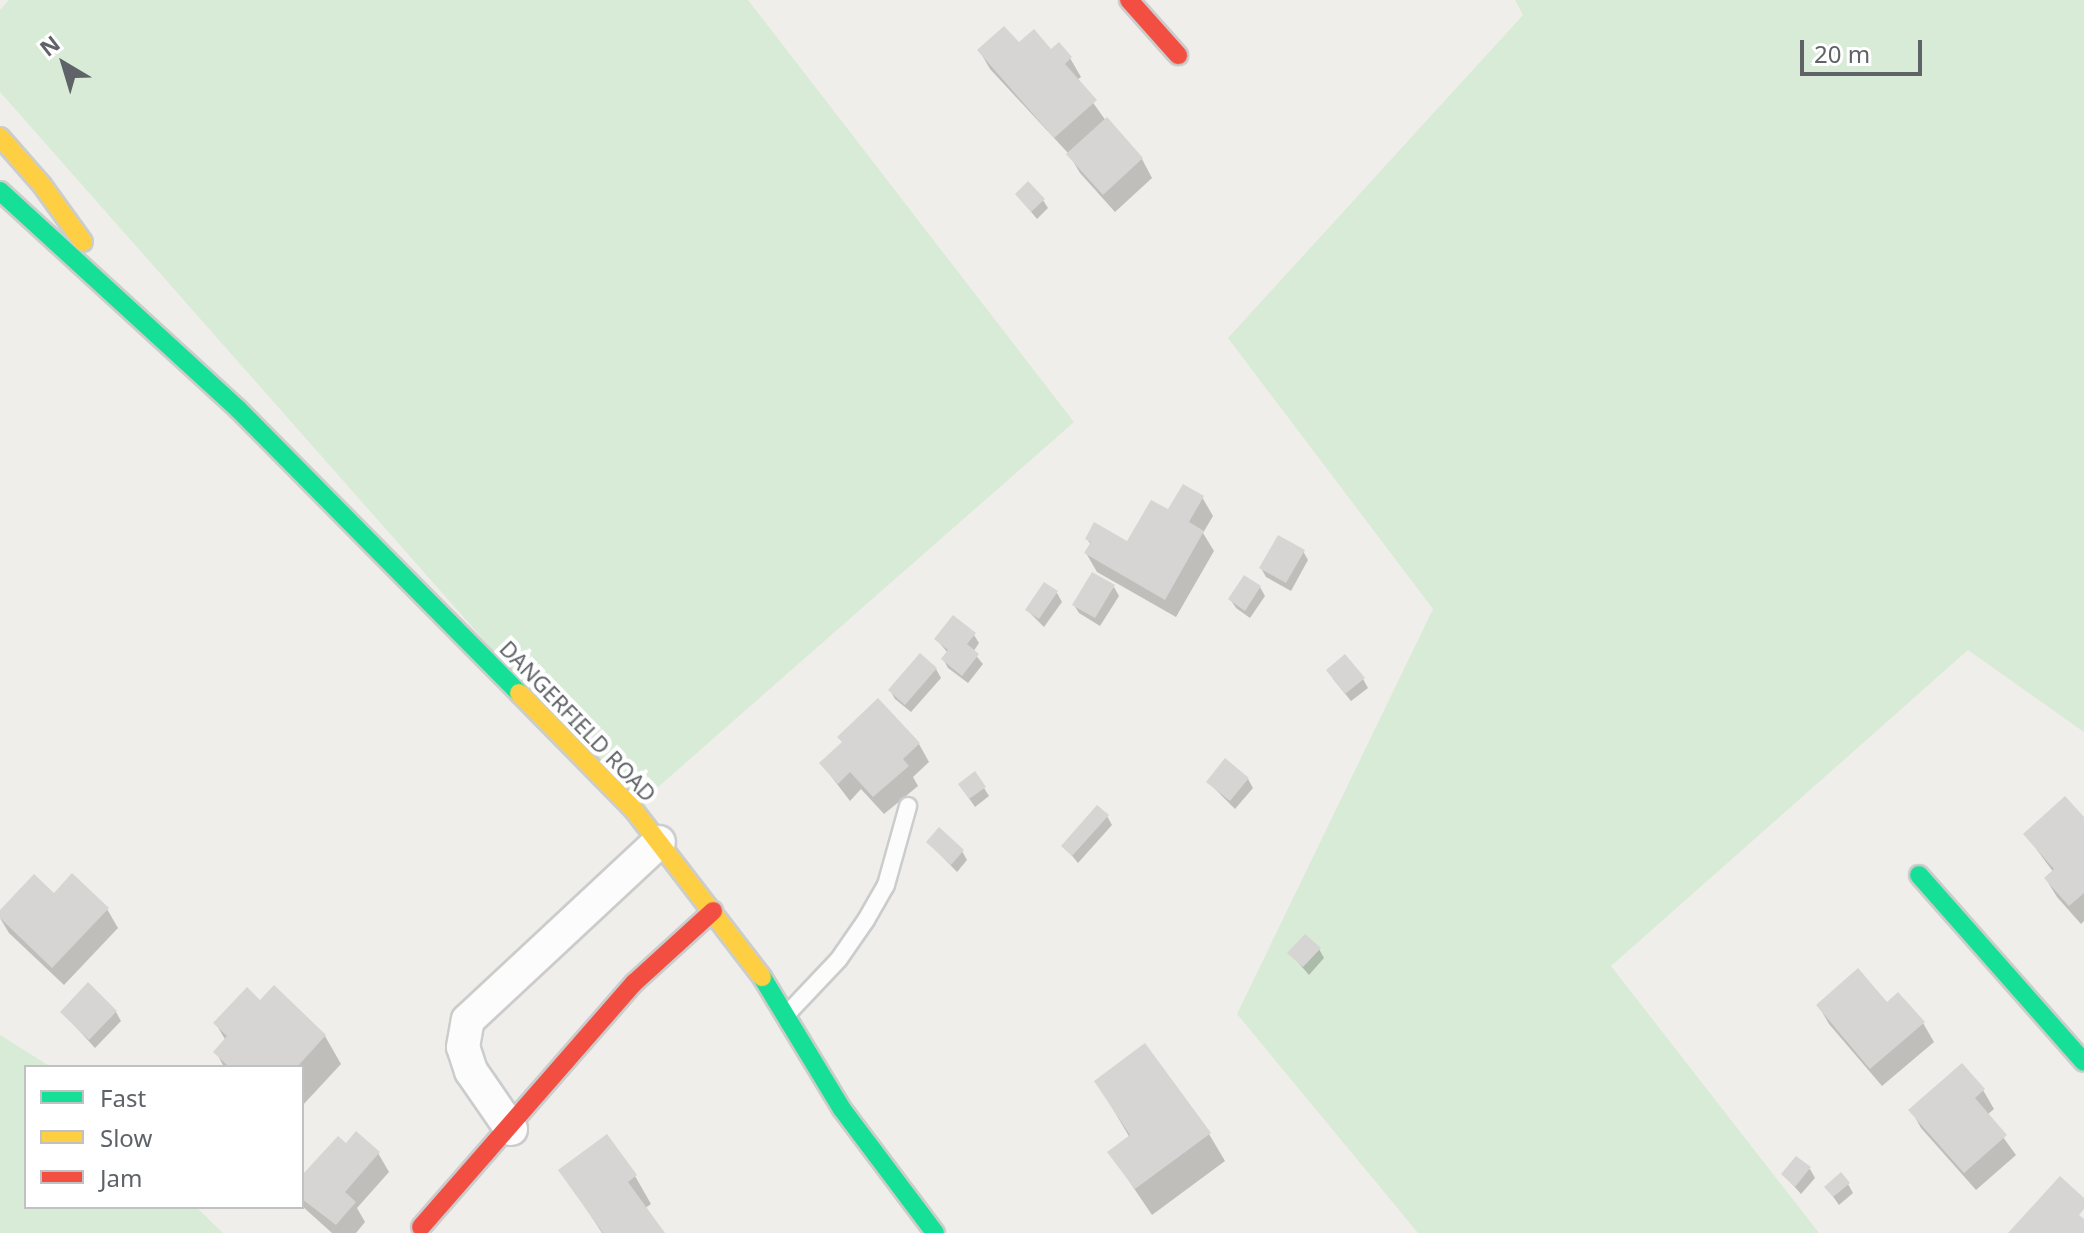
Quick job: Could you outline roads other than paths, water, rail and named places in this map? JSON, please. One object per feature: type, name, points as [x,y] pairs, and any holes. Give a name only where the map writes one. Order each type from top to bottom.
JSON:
[{"type":"street","points":[[1129,0],[1178,55]]},
{"type":"street","name":"DANGERFIELD ROAD","points":[[0,137],[71,222],[119,298]]},
{"type":"street","name":"DANGERFIELD ROAD","points":[[0,191],[238,409],[590,765],[659,842],[713,911],[787,1014],[842,1109],[935,1233]]},
{"type":"street","points":[[511,1129],[471,1071],[463,1047],[468,1020],[659,842]]},
{"type":"street","points":[[1919,875],[2084,1062]]},
{"type":"street","points":[[421,1227],[511,1129],[578,1045],[634,983],[713,911]]},
{"type":"lane","points":[[787,1014],[832,968],[866,920],[886,885],[908,806]]}]
